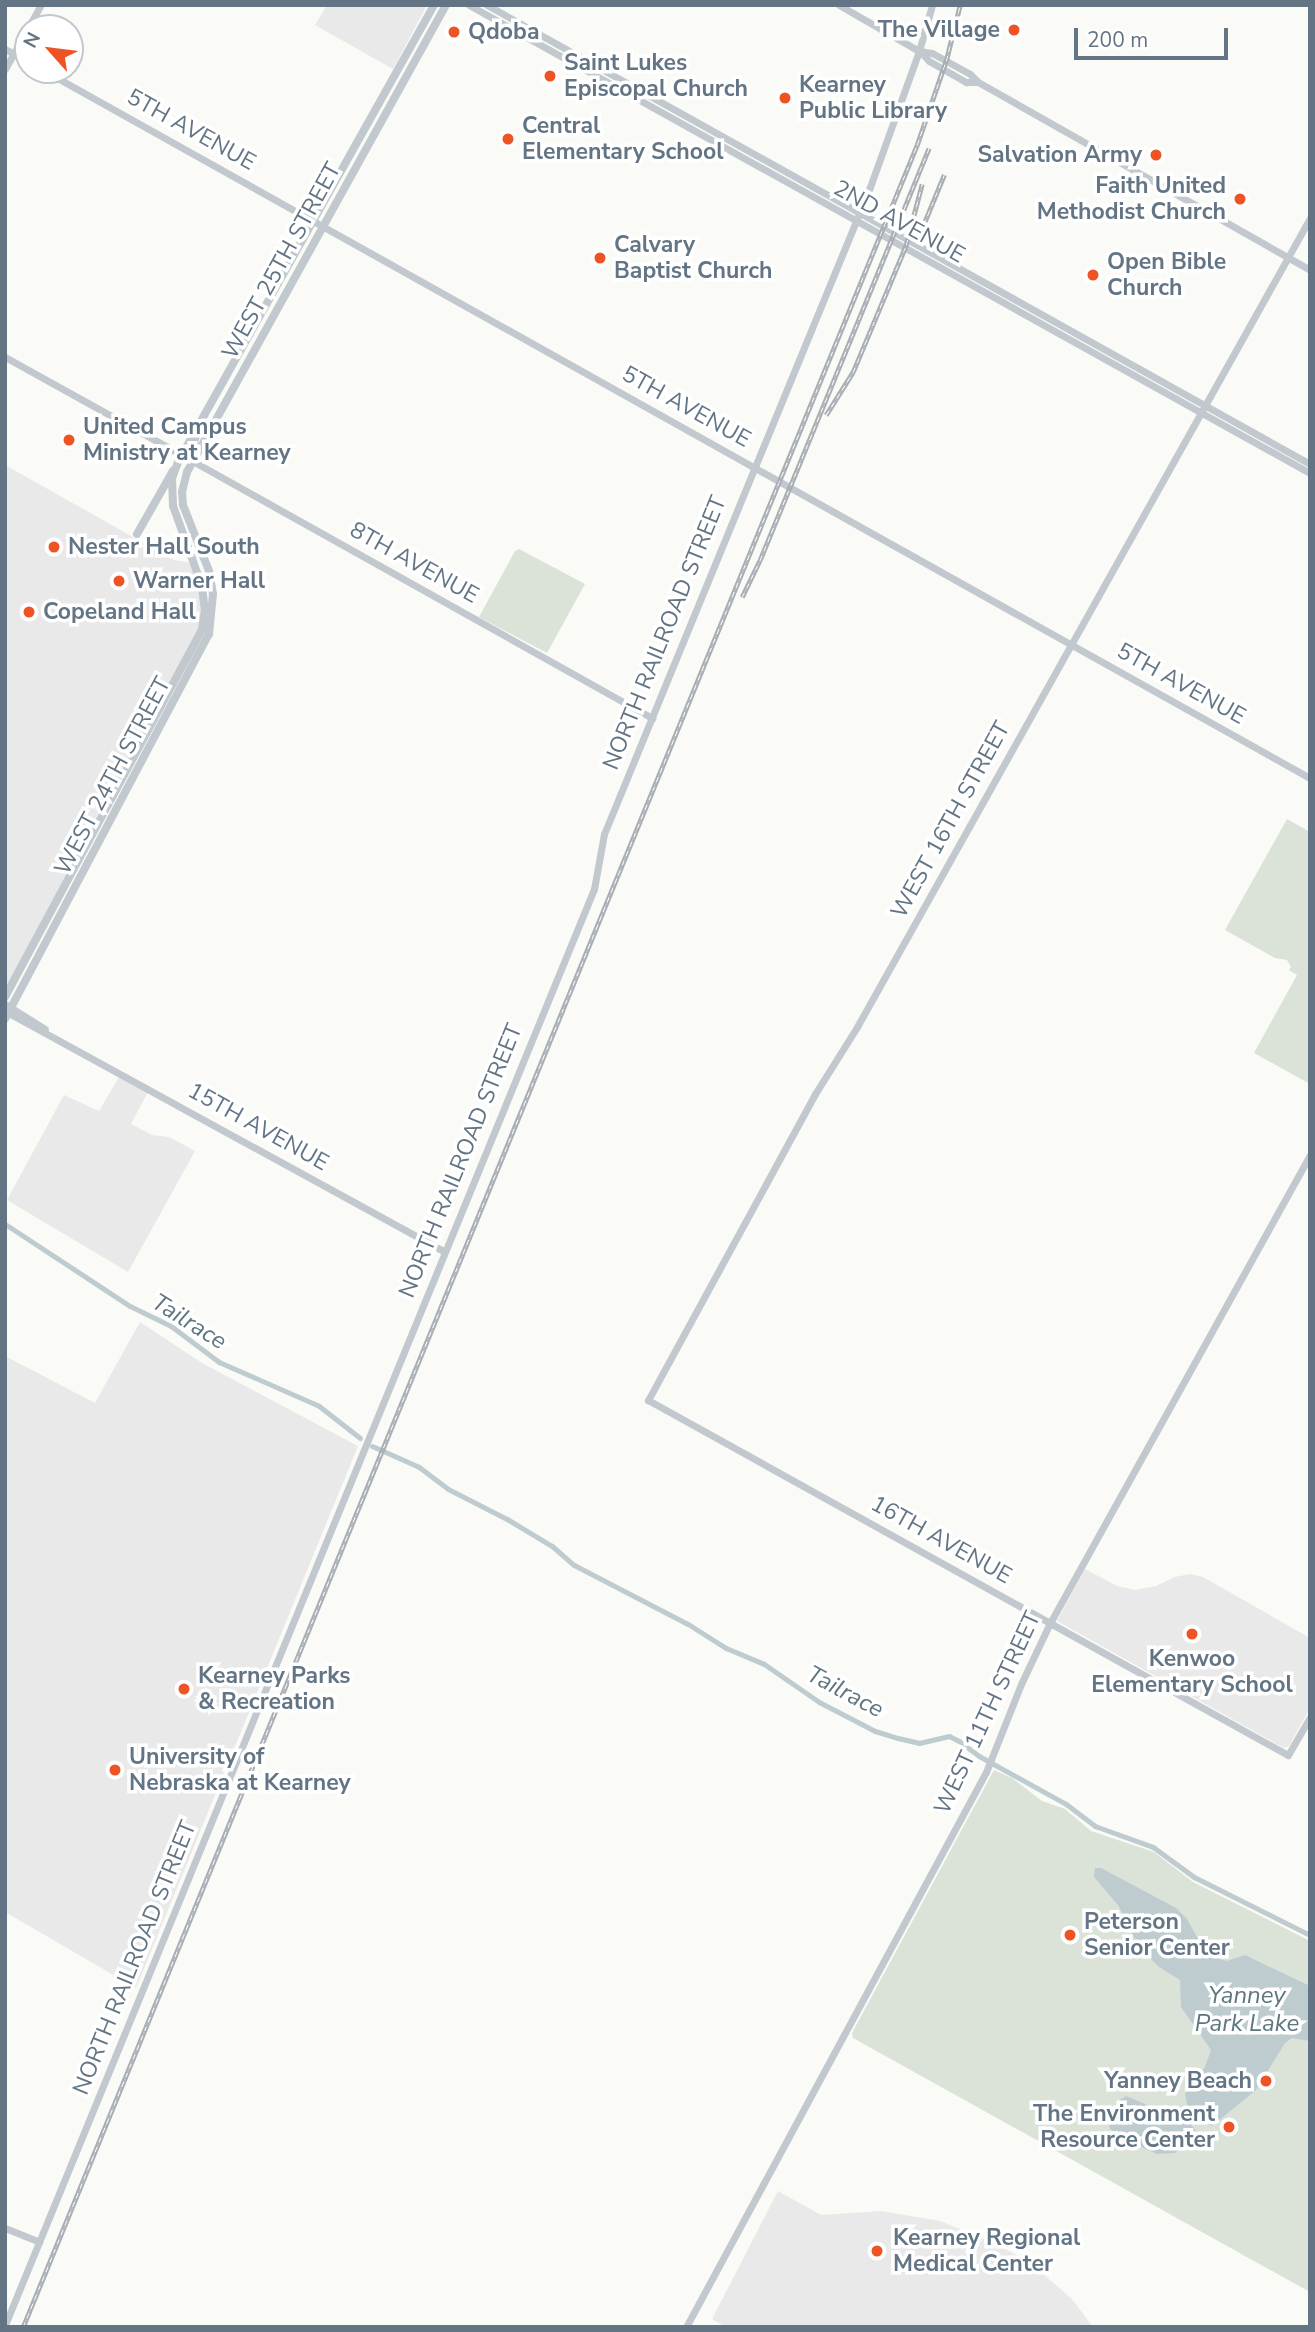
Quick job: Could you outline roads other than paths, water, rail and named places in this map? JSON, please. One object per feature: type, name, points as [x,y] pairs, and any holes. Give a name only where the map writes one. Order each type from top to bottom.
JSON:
[{"type":"main road","name":"WEST 25TH STREET","points":[[188,545],[173,506],[171,491],[180,458],[433,5]]},
{"type":"main road","name":"WEST 25TH STREET","points":[[197,541],[186,516],[182,492],[193,461],[446,5]]},
{"type":"main road","points":[[137,534],[180,458]]},
{"type":"main road","name":"WEST 24TH STREET","points":[[7,1011],[209,634],[213,594],[197,541]]},
{"type":"main road","points":[[188,545],[204,561]]},
{"type":"main road","name":"WEST 24TH STREET","points":[[5,997],[197,640],[205,602],[200,576],[188,545]]},
{"type":"street","name":"2ND AVENUE","points":[[469,5],[751,157]]},
{"type":"street","name":"2ND AVENUE","points":[[487,5],[1019,307],[1203,409],[1310,464]]},
{"type":"street","points":[[839,5],[919,51],[929,61],[966,82],[978,82],[1310,270]]},
{"type":"street","name":"NORTH RAILROAD STREET","points":[[5,2325],[443,1251],[594,889],[604,834],[870,187],[919,51],[932,5]]},
{"type":"street","points":[[5,49],[14,54],[5,69]]},
{"type":"street","name":"5TH AVENUE","points":[[68,84],[1310,778]]},
{"type":"street","name":"WEST 16TH STREET","points":[[648,1400],[814,1094],[841,1056],[1310,218]]},
{"type":"street","points":[[5,357],[180,458]]},
{"type":"street","name":"2ND AVENUE","points":[[1203,409],[1310,473]]},
{"type":"street","points":[[193,461],[189,456],[199,424]]},
{"type":"street","name":"8TH AVENUE","points":[[193,461],[652,718]]},
{"type":"street","name":"15TH AVENUE","points":[[7,1011],[443,1251]]},
{"type":"street","name":"WEST 11TH STREET","points":[[686,2327],[986,1772],[1021,1684],[1050,1623],[1310,1155]]},
{"type":"street","name":"16TH AVENUE","points":[[648,1400],[1288,1755],[1310,1717]]},
{"type":"street","points":[[5,2228],[39,2242]]},
{"type":"water","name":"Yanney Park Lake","points":[[1095,1868],[1101,1868],[1176,1908],[1187,1919],[1197,1937],[1220,1959],[1227,1961],[1245,1955],[1310,1986],[1310,2041],[1292,2038],[1285,2043],[1256,2090],[1212,2126],[1196,2114],[1189,2122],[1197,2132],[1175,2153],[1157,2154],[1139,2146],[1137,2141],[1129,2141],[1110,2129],[1109,2123],[1120,2100],[1126,2096],[1162,2111],[1170,2108],[1181,2115],[1188,2109],[1185,2093],[1205,2067],[1211,2050],[1181,2007],[1180,1980],[1159,1967],[1139,1947],[1118,1905],[1094,1877]]},
{"type":"waterway","name":"Tailrace","points":[[5,1224],[130,1306],[171,1326],[219,1362],[319,1406],[360,1438]]},
{"type":"waterway","name":"Tailrace","points":[[372,1446],[419,1467],[448,1489],[552,1546],[574,1565],[688,1624],[726,1648],[764,1664],[819,1702],[875,1731],[898,1738],[919,1743],[949,1736],[979,1756],[1066,1804],[1095,1826],[1153,1847],[1194,1877],[1310,1935]]},
{"type":"railway","points":[[23,2327],[917,145],[946,61],[960,5]]},
{"type":"railway","points":[[742,597],[760,560],[929,148]]},
{"type":"railway","points":[[916,243],[944,175]]},
{"type":"railway","points":[[826,415],[853,372],[906,245],[922,184]]},
{"type":"place","name":"The Village","points":[[1014,30]]},
{"type":"place","name":"Qdoba","points":[[454,32]]},
{"type":"place","name":"Saint Lukes Episcopal Church","points":[[550,76]]},
{"type":"place","name":"Kearney Public Library","points":[[785,98]]},
{"type":"place","name":"Central Elementary School","points":[[508,139]]},
{"type":"place","name":"Salvation Army","points":[[1156,155]]},
{"type":"place","name":"Faith United Methodist Church","points":[[1240,199]]},
{"type":"place","name":"Calvary Baptist Church","points":[[600,258]]},
{"type":"place","name":"Open Bible Church","points":[[1093,275]]},
{"type":"place","name":"United Campus Ministry at Kearney","points":[[69,440]]},
{"type":"place","name":"Nester Hall South","points":[[54,547]]},
{"type":"place","name":"Warner Hall","points":[[119,581]]},
{"type":"place","name":"Copeland Hall","points":[[29,612]]},
{"type":"place","name":"Kenwoo Elementary School","points":[[1192,1634]]},
{"type":"place","name":"Kearney Parks & Recreation","points":[[184,1689]]},
{"type":"place","name":"University of Nebraska at Kearney","points":[[115,1770]]},
{"type":"place","name":"Peterson Senior Center","points":[[1070,1935]]},
{"type":"place","name":"Yanney Beach","points":[[1266,2081]]},
{"type":"place","name":"The Environment Resource Center","points":[[1229,2127]]},
{"type":"place","name":"Kearney Regional Medical Center","points":[[877,2251]]}]
